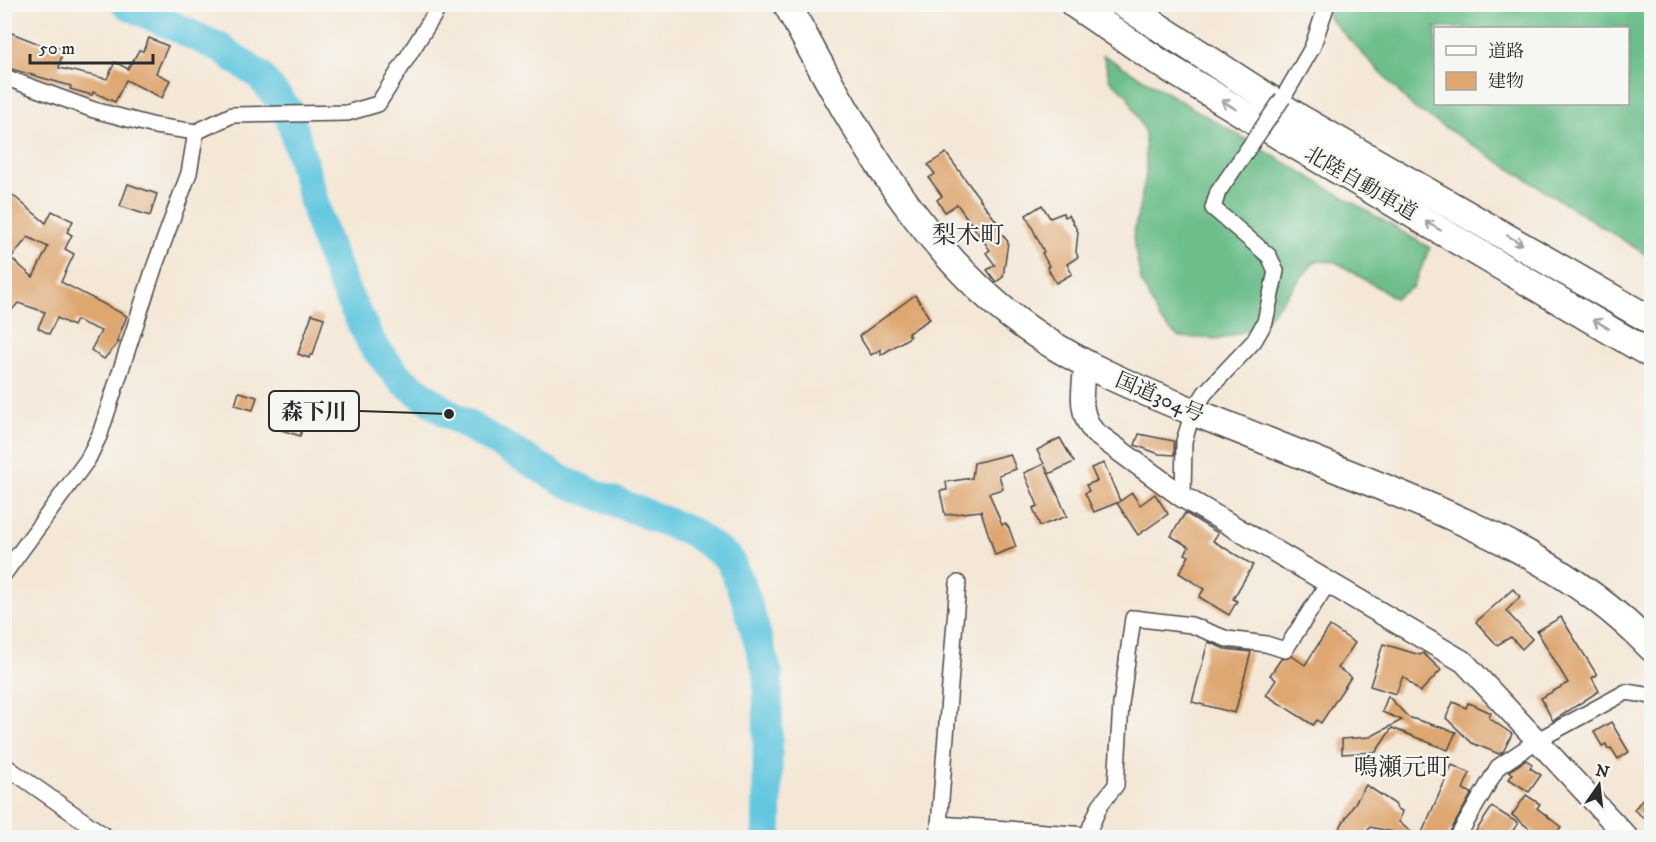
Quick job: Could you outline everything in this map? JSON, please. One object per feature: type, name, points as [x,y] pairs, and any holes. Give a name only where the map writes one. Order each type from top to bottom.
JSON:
[{"type":"highway","name":"国道304号","points":[[787,4],[850,117],[903,197],[941,248],[1010,315],[1085,363],[1193,412],[1494,534],[1591,594],[1652,648]]},
{"type":"highway","name":"北陸自動車道","points":[[1074,4],[1159,62],[1285,139],[1652,355]]},
{"type":"highway","name":"北陸自動車道","points":[[1123,4],[1301,119],[1428,190],[1652,321]]},
{"type":"highway","points":[[1150,4],[1231,65],[1394,166],[1428,190]]},
{"type":"street","points":[[4,77],[94,110],[155,126],[196,132],[232,115],[347,113],[378,104],[441,4]]},
{"type":"street","points":[[1184,497],[1184,441],[1193,412],[1205,393],[1254,341],[1265,322],[1276,271],[1269,256],[1213,208],[1218,192],[1283,98],[1311,48],[1327,4]]},
{"type":"street","points":[[4,574],[87,459],[100,434],[154,268],[189,172],[196,132]]},
{"type":"street","points":[[1085,363],[1082,407],[1086,422],[1094,432],[1184,497],[1328,584],[1464,662],[1628,837]]},
{"type":"street","points":[[958,583],[938,831],[1087,835],[1100,805],[1116,784],[1121,704],[1133,618],[1191,625],[1227,639],[1266,644],[1285,650],[1328,584]]},
{"type":"street","points":[[1457,837],[1498,767],[1538,740],[1626,692],[1652,696]]},
{"type":"street","points":[[4,765],[108,837]]},
{"type":"green space","points":[[1322,5],[1651,5],[1651,258],[1414,108],[1328,17]]},
{"type":"green space","points":[[1103,55],[1430,248],[1413,287],[1395,298],[1336,262],[1315,261],[1262,325],[1221,339],[1178,337],[1160,320],[1141,281],[1133,237],[1146,175],[1145,133],[1127,95],[1110,80]]},
{"type":"building","points":[[4,30],[42,45],[63,48],[59,68],[107,79],[115,62],[128,69],[139,50],[143,51],[149,38],[168,46],[156,73],[170,80],[162,98],[126,80],[115,102],[93,92],[92,95],[70,89],[71,86],[4,67]]},
{"type":"building","points":[[946,153],[999,225],[997,227],[1008,242],[1003,277],[996,282],[987,270],[995,265],[986,253],[990,250],[957,204],[945,212],[937,200],[942,196],[929,178],[935,174],[928,165]]},
{"type":"building","points":[[128,184],[157,194],[150,216],[120,206]]},
{"type":"building","points":[[4,188],[46,223],[52,211],[73,221],[67,232],[72,235],[65,249],[74,254],[61,282],[127,316],[117,341],[119,342],[104,359],[91,350],[101,331],[76,320],[73,326],[57,318],[49,334],[38,328],[45,312],[18,303],[4,319]],"holes":[[[28,237],[48,247],[33,277],[11,258]]]},
{"type":"building","points":[[1042,205],[1050,218],[1063,213],[1065,217],[1069,215],[1078,232],[1076,252],[1078,257],[1067,264],[1072,274],[1056,283],[1026,215]]},
{"type":"building","points":[[915,295],[930,319],[908,333],[910,337],[881,355],[881,349],[871,355],[859,336]]},
{"type":"building","points":[[312,314],[324,318],[313,355],[309,358],[298,354]]},
{"type":"building","points":[[239,392],[257,397],[253,410],[235,405]]},
{"type":"building","points":[[279,406],[306,415],[300,436],[272,427]]},
{"type":"building","points":[[1139,434],[1174,441],[1174,455],[1159,454],[1135,445]]},
{"type":"building","points":[[1060,438],[1074,462],[1049,474],[1045,466],[1067,516],[1040,526],[1033,508],[1038,506],[1024,473],[1044,464],[1037,450]]},
{"type":"building","points":[[1010,454],[1016,469],[999,475],[1003,489],[989,493],[1002,525],[1005,523],[1009,528],[1016,547],[995,555],[981,511],[945,515],[940,491],[947,490],[946,482],[972,478],[974,463]]},
{"type":"building","points":[[1104,463],[1120,501],[1132,493],[1140,505],[1155,494],[1168,514],[1138,535],[1117,503],[1119,502],[1094,512],[1085,493],[1089,491],[1086,485],[1097,481],[1091,468]]},
{"type":"building","points":[[1185,513],[1218,533],[1213,541],[1253,565],[1233,599],[1237,601],[1229,615],[1199,597],[1204,589],[1179,573],[1189,556],[1185,554],[1189,547],[1171,536]]},
{"type":"building","points":[[1513,589],[1520,597],[1506,611],[1532,639],[1522,649],[1511,637],[1497,645],[1476,622]]},
{"type":"building","points":[[1561,617],[1597,675],[1592,678],[1599,691],[1553,721],[1541,698],[1568,683],[1537,631]]},
{"type":"building","points":[[1330,626],[1355,643],[1338,668],[1351,677],[1321,723],[1317,720],[1313,725],[1266,695],[1276,680],[1270,675],[1281,659],[1292,656],[1305,665]]},
{"type":"building","points":[[1208,642],[1225,649],[1251,652],[1235,713],[1192,702]]},
{"type":"building","points":[[1383,644],[1420,655],[1423,653],[1441,670],[1420,692],[1403,676],[1396,694],[1370,686]]},
{"type":"building","points":[[1388,696],[1408,717],[1456,732],[1448,750],[1392,728],[1376,752],[1342,754],[1342,739],[1370,737],[1402,720],[1382,712]]},
{"type":"building","points":[[1453,702],[1466,708],[1468,703],[1491,713],[1489,718],[1512,734],[1503,752],[1499,754],[1472,743],[1446,718]]},
{"type":"building","points":[[1611,722],[1629,752],[1618,759],[1611,748],[1608,749],[1606,744],[1602,746],[1594,732]]},
{"type":"building","points":[[1526,760],[1532,764],[1530,768],[1541,775],[1529,792],[1509,779],[1513,774],[1509,771]]},
{"type":"building","points":[[1452,765],[1470,773],[1463,789],[1472,793],[1447,837],[1420,837]]},
{"type":"building","points":[[1366,785],[1402,811],[1399,822],[1417,837],[1370,827],[1364,837],[1334,837]]},
{"type":"building","points":[[1652,787],[1652,808],[1644,818],[1634,810]]},
{"type":"building","points":[[1526,795],[1540,804],[1537,808],[1561,827],[1553,837],[1540,837],[1512,815]]},
{"type":"building","points":[[1492,807],[1518,823],[1509,837],[1472,837]]},
{"type":"waterway","points":[[126,4],[220,48],[259,75],[288,110],[323,234],[345,290],[372,344],[400,379],[449,414],[565,482],[692,532],[729,559],[745,596],[768,675],[767,838]]},
{"type":"place","name":"森下川","points":[[449,414]]},
{"type":"district","name":"梨木町","points":[[968,235]]},
{"type":"district","name":"鳴瀬元町","points":[[1402,767]]}]
